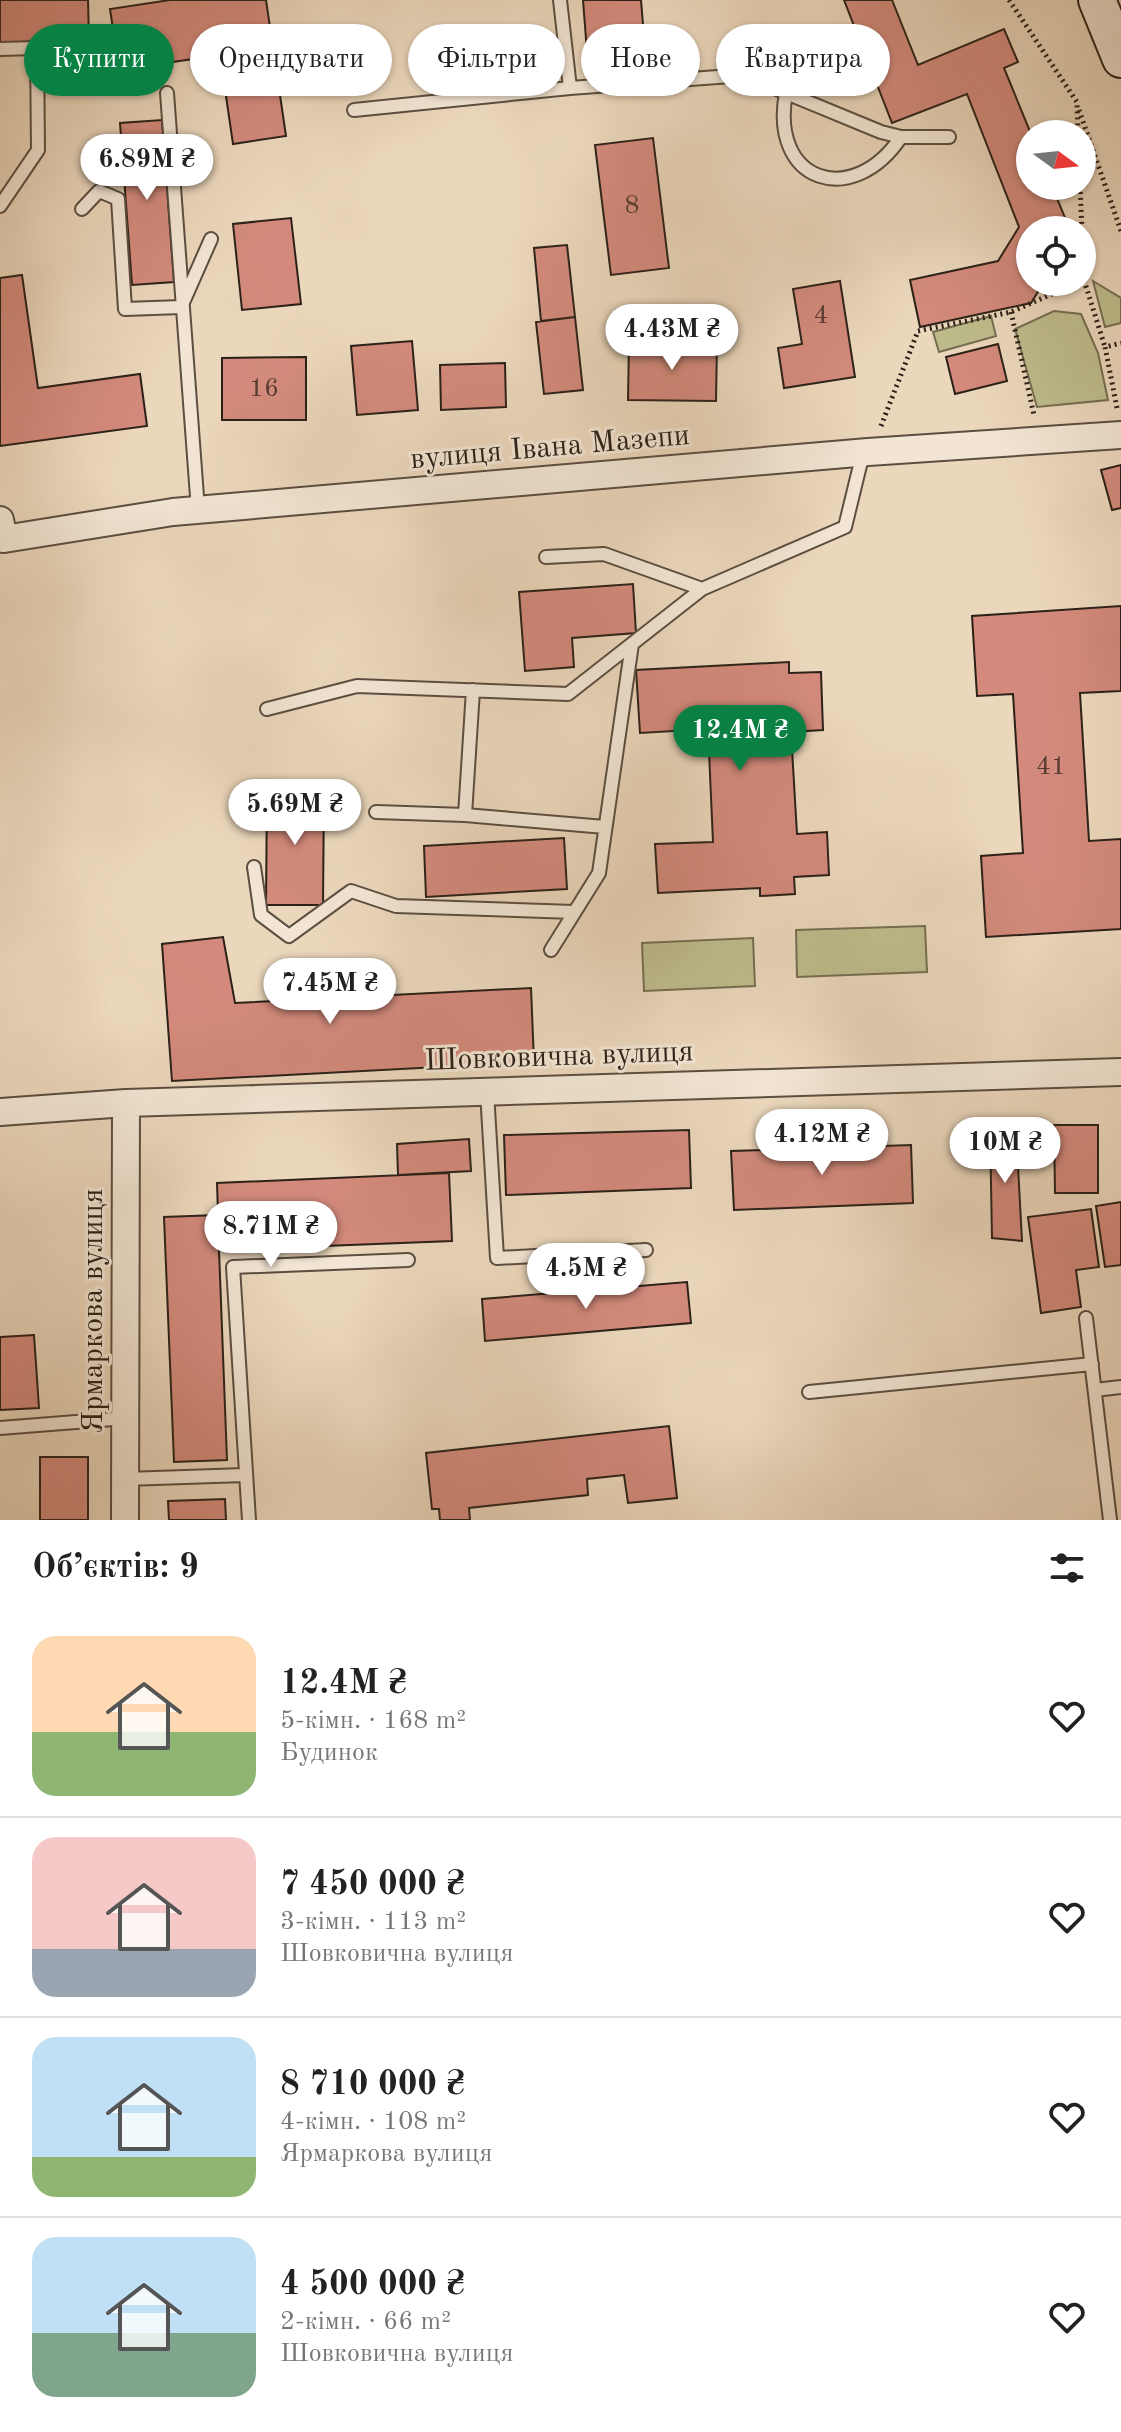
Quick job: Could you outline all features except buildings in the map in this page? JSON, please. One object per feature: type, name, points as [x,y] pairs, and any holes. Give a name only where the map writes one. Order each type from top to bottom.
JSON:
[{"type":"street","points":[[1097,0],[1119,50]]},
{"type":"street","name":"вулиця Івана Мазепи","points":[[0,520],[4,539],[198,510],[866,452],[1121,435]]},
{"type":"street","name":"Шовковична вулиця","points":[[0,1112],[126,1103],[1121,1072]]},
{"type":"street","name":"Ярмаркова вулиця","points":[[125,1520],[126,1103]]},
{"type":"lane","points":[[560,0],[570,88]]},
{"type":"lane","points":[[0,49],[37,48],[38,150],[0,206]]},
{"type":"lane","points":[[354,110],[716,77]]},
{"type":"lane","points":[[167,96],[198,510]]},
{"type":"lane","points":[[785,96],[782,114],[787,144],[799,166],[829,179],[862,175],[887,158],[901,137]]},
{"type":"lane","points":[[793,96],[881,132],[901,137],[949,137]]},
{"type":"lane","points":[[82,209],[99,191],[118,199],[125,309],[181,307]]},
{"type":"lane","points":[[181,307],[211,239]]},
{"type":"lane","points":[[267,709],[357,686],[568,694],[702,589],[845,527],[866,452]]},
{"type":"lane","points":[[546,557],[604,554],[702,589]]},
{"type":"lane","points":[[551,950],[599,873],[632,644]]},
{"type":"lane","points":[[465,815],[473,690]]},
{"type":"lane","points":[[376,812],[465,815],[605,827]]},
{"type":"lane","points":[[254,867],[261,915],[289,936],[351,891],[396,906],[574,912]]},
{"type":"lane","points":[[487,1092],[497,1258],[646,1250]]},
{"type":"lane","points":[[249,1520],[233,1267],[408,1260]]},
{"type":"lane","points":[[1086,1318],[1110,1520]]},
{"type":"lane","points":[[809,1392],[1092,1364]]},
{"type":"lane","points":[[1095,1390],[1121,1387]]},
{"type":"lane","points":[[0,1428],[126,1418]]},
{"type":"lane","points":[[125,1479],[245,1475]]},
{"type":"path","points":[[1009,0],[1077,102],[1121,231]]},
{"type":"path","points":[[1077,102],[1078,120]]},
{"type":"path","points":[[866,452],[918,331],[1011,312],[1048,296]]},
{"type":"path","points":[[1087,296],[1105,347],[1117,408]]},
{"type":"path","points":[[1011,312],[1034,415]]},
{"type":"path","points":[[1105,347],[1121,343]]},
{"type":"shaded area","points":[[1096,283],[1121,298],[1121,323],[1105,327]]},
{"type":"shaded area","points":[[1054,311],[1081,314],[1098,353],[1108,400],[1037,407],[1015,329]]},
{"type":"shaded area","points":[[991,316],[996,336],[939,352],[933,332]]},
{"type":"shaded area","points":[[925,926],[927,972],[797,977],[796,930]]},
{"type":"shaded area","points":[[753,938],[755,986],[644,991],[642,943]]}]
